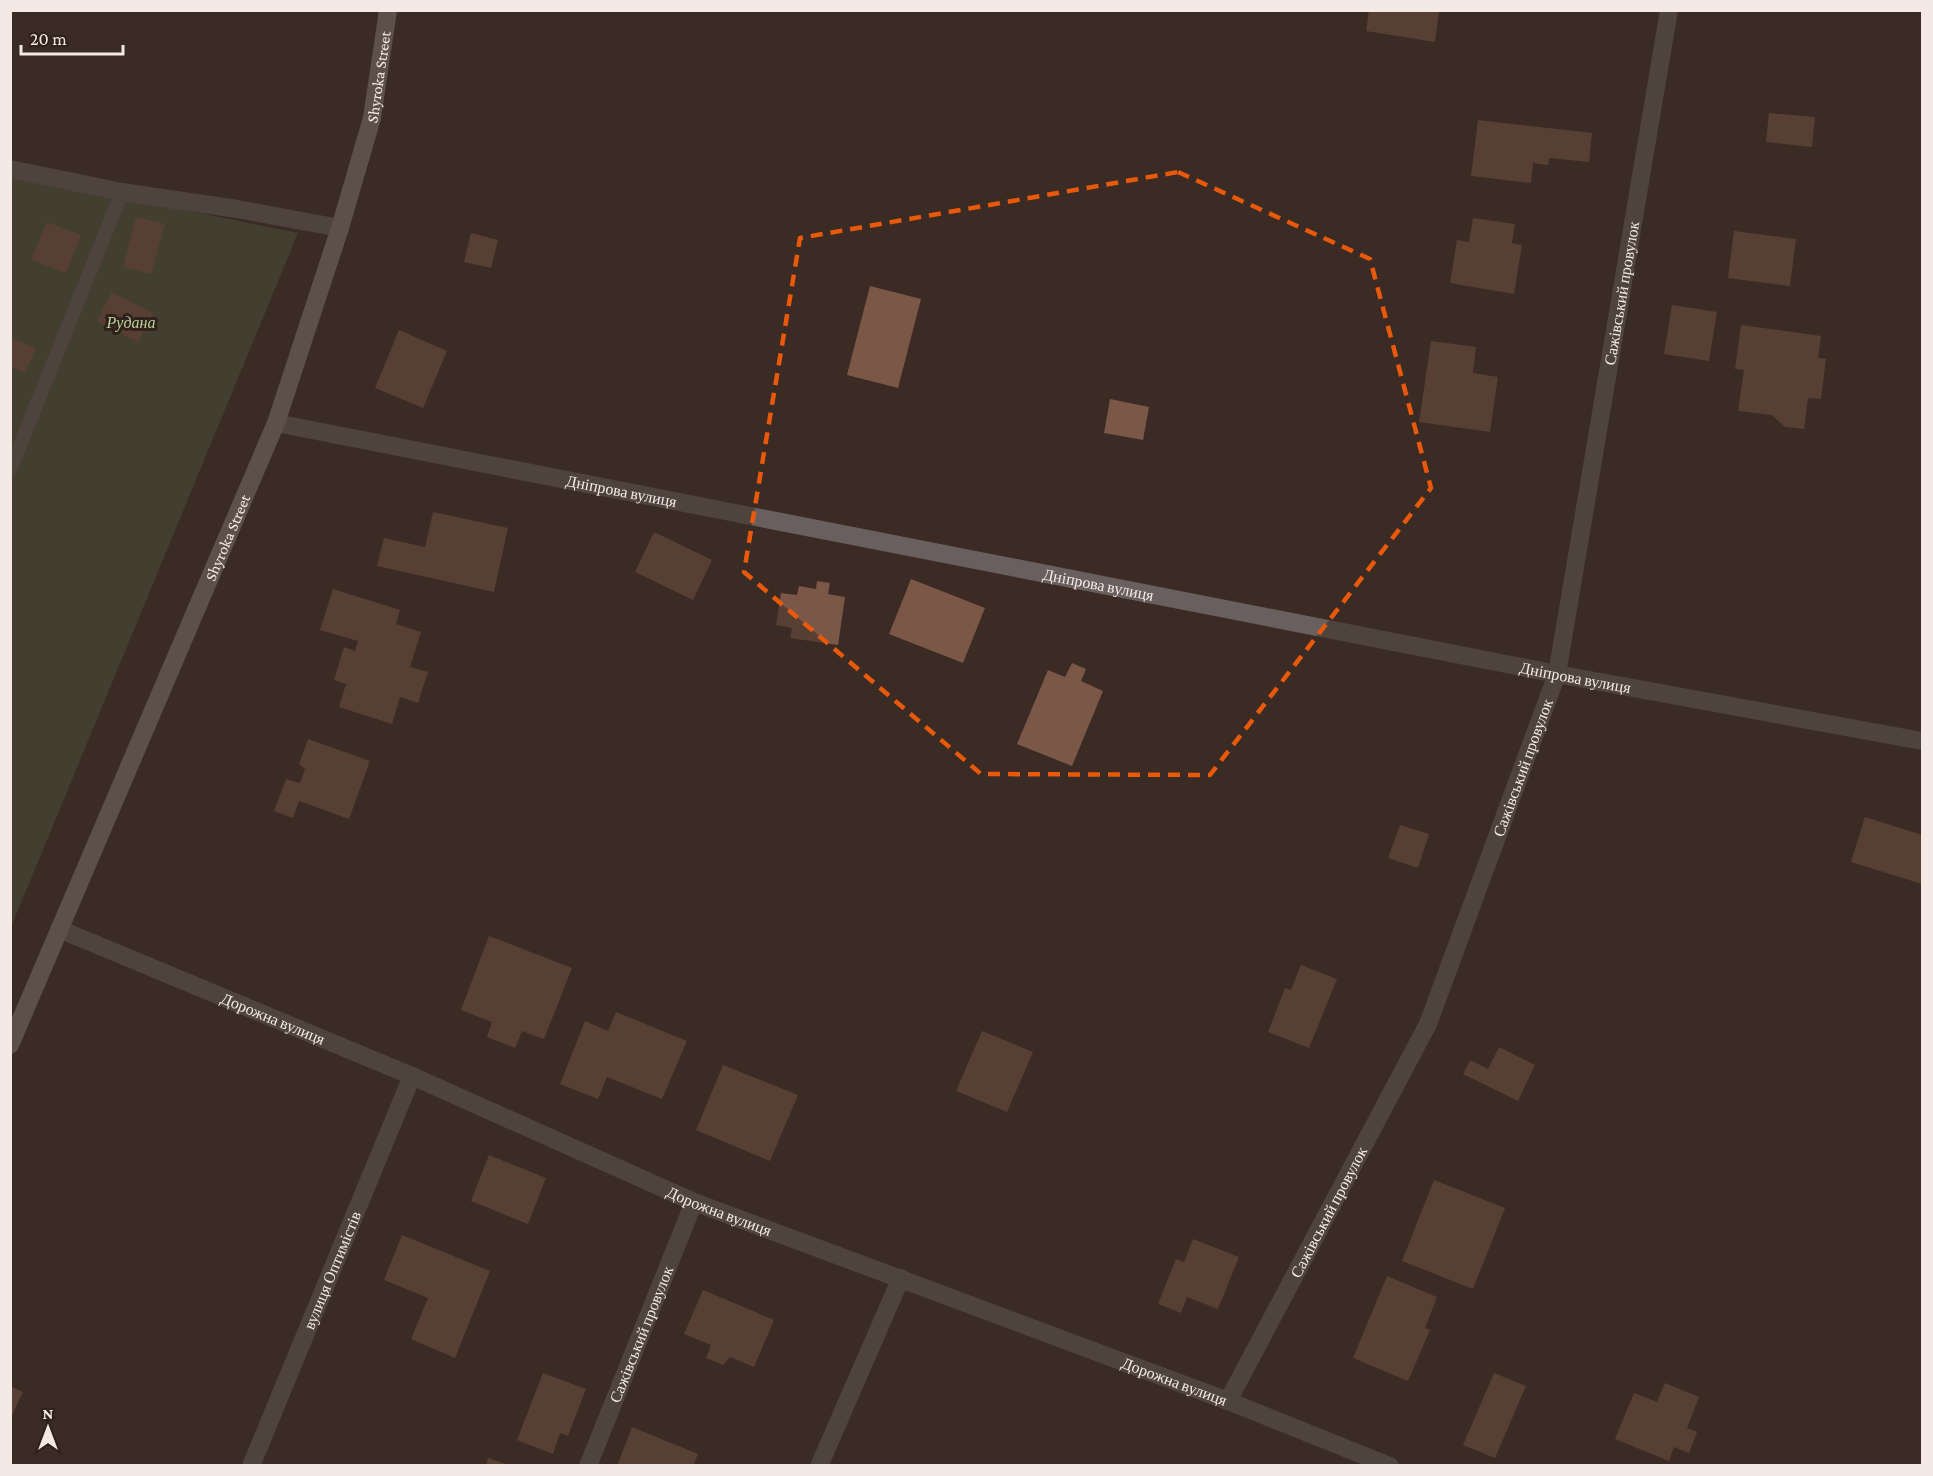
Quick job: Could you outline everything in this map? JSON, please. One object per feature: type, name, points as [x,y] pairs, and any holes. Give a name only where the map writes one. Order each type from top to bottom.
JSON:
[{"type":"street","name":"Shyroka Street","points":[[10,1045],[276,423],[340,228],[372,118],[388,10]]},
{"type":"street","name":"Сажівський провулок","points":[[1228,1401],[1428,1024],[1557,674],[1669,10]]},
{"type":"street","points":[[10,169],[122,192],[237,209],[340,228]]},
{"type":"street","name":"Дніпрова вулиця","points":[[276,423],[1557,674],[1923,741]]},
{"type":"street","name":"Дорожна вулиця","points":[[59,930],[412,1076],[693,1202],[1228,1401],[1390,1466]]},
{"type":"street","name":"вулиця Оптимістів","points":[[251,1466],[412,1076]]},
{"type":"street","name":"Сажівський провулок","points":[[588,1466],[693,1202]]},
{"type":"street","points":[[819,1466],[901,1278]]},
{"type":"lane","points":[[10,470],[122,192]]},
{"type":"highlighted area","points":[[1178,172],[1370,259],[1431,488],[1210,775],[981,774],[744,572],[800,238]]},
{"type":"green space","name":"Рудана","points":[[11,175],[298,233],[11,927]]},
{"type":"building","points":[[1369,10],[1439,10],[1435,42],[1366,31]]},
{"type":"building","points":[[1769,113],[1815,117],[1812,147],[1766,142]]},
{"type":"building","points":[[1478,120],[1592,133],[1589,162],[1549,158],[1548,165],[1533,163],[1531,183],[1471,176]]},
{"type":"building","points":[[136,217],[165,224],[151,274],[123,267]]},
{"type":"building","points":[[1473,218],[1515,224],[1512,243],[1522,245],[1514,294],[1450,283],[1457,240],[1469,242]]},
{"type":"building","points":[[47,222],[81,235],[66,273],[31,260]]},
{"type":"building","points":[[1734,231],[1796,239],[1790,286],[1728,278]]},
{"type":"building","points":[[471,233],[498,240],[491,268],[464,262]]},
{"type":"building","points":[[870,286],[921,299],[898,388],[847,375]]},
{"type":"building","points":[[112,292],[153,313],[138,342],[97,321]]},
{"type":"building","points":[[1672,305],[1717,312],[1709,361],[1664,354]]},
{"type":"building","points":[[1741,325],[1821,336],[1818,358],[1826,359],[1821,399],[1808,398],[1804,429],[1785,427],[1772,415],[1738,411],[1744,370],[1735,369]]},
{"type":"building","points":[[399,330],[447,351],[423,408],[375,388]]},
{"type":"building","points":[[10,337],[36,348],[25,373],[10,366]]},
{"type":"building","points":[[1431,341],[1476,347],[1473,373],[1498,377],[1490,432],[1419,422]]},
{"type":"building","points":[[1110,399],[1149,407],[1143,440],[1104,433]]},
{"type":"building","points":[[433,512],[508,528],[494,592],[377,566],[384,538],[425,547]]},
{"type":"building","points":[[654,532],[712,560],[693,600],[635,572]]},
{"type":"building","points":[[911,579],[985,608],[963,663],[889,634]]},
{"type":"building","points":[[817,581],[830,583],[828,594],[845,597],[838,645],[790,638],[792,628],[776,625],[781,593],[797,595],[799,586],[816,589]]},
{"type":"building","points":[[333,589],[400,610],[396,624],[421,632],[410,667],[428,672],[418,703],[400,697],[392,724],[339,707],[346,684],[334,680],[344,647],[355,651],[358,641],[320,630]]},
{"type":"building","points":[[1072,663],[1086,669],[1081,681],[1103,691],[1072,766],[1017,744],[1048,670],[1065,677]]},
{"type":"building","points":[[308,739],[370,761],[349,819],[299,801],[293,818],[274,811],[286,779],[300,783],[305,769],[299,764]]},
{"type":"building","points":[[1865,817],[1922,835],[1922,884],[1851,862]]},
{"type":"building","points":[[1400,825],[1429,834],[1418,868],[1388,858]]},
{"type":"building","points":[[489,936],[572,968],[544,1039],[522,1031],[515,1048],[487,1037],[492,1022],[461,1010]]},
{"type":"building","points":[[1301,965],[1337,979],[1309,1048],[1268,1032],[1285,988],[1291,990]]},
{"type":"building","points":[[616,1012],[687,1041],[662,1099],[607,1077],[598,1099],[560,1084],[585,1021],[608,1031]]},
{"type":"building","points":[[982,1031],[1033,1052],[1007,1112],[956,1091]]},
{"type":"building","points":[[1499,1047],[1535,1065],[1518,1101],[1463,1074],[1470,1060],[1488,1069]]},
{"type":"building","points":[[723,1065],[798,1095],[770,1161],[696,1130]]},
{"type":"building","points":[[489,1155],[546,1178],[528,1224],[471,1201]]},
{"type":"building","points":[[1434,1180],[1505,1208],[1473,1289],[1402,1261]]},
{"type":"building","points":[[402,1235],[490,1271],[455,1358],[411,1339],[428,1298],[384,1280]]},
{"type":"building","points":[[1193,1239],[1239,1257],[1218,1309],[1187,1297],[1181,1313],[1158,1304],[1176,1259],[1184,1262]]},
{"type":"building","points":[[1387,1276],[1437,1297],[1425,1328],[1430,1330],[1408,1381],[1353,1358]]},
{"type":"building","points":[[703,1290],[774,1320],[754,1367],[730,1357],[723,1365],[706,1358],[711,1345],[684,1334]]},
{"type":"building","points":[[543,1373],[586,1389],[568,1436],[560,1433],[553,1454],[517,1440]]},
{"type":"building","points":[[1494,1373],[1526,1386],[1495,1458],[1463,1445]]},
{"type":"building","points":[[1665,1383],[1699,1397],[1687,1428],[1697,1432],[1689,1453],[1674,1447],[1669,1461],[1615,1439],[1634,1393],[1657,1402]]},
{"type":"building","points":[[10,1386],[23,1392],[10,1419]]},
{"type":"building","points":[[632,1427],[698,1454],[693,1466],[617,1466]]},
{"type":"building","points":[[488,1458],[508,1465],[486,1466]]}]
